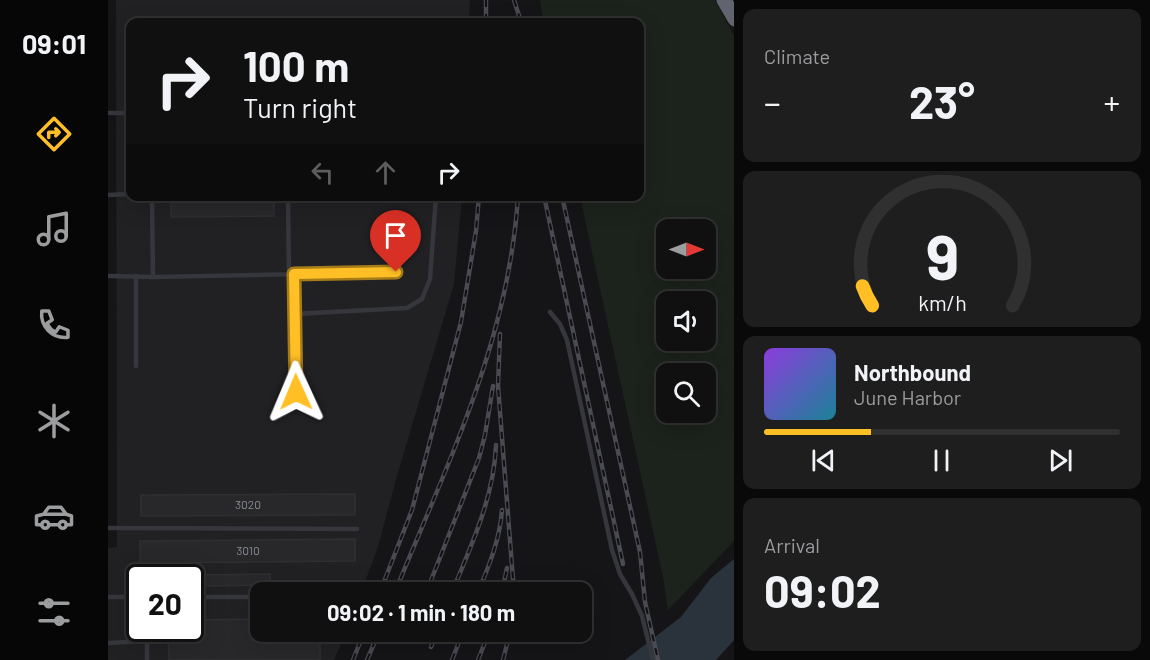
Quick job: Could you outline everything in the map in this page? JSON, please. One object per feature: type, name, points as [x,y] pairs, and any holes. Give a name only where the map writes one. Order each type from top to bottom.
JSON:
[{"type":"highway","points":[[724,0],[734,17]]},
{"type":"lane","points":[[108,113],[126,113]]},
{"type":"lane","points":[[108,195],[126,194]]},
{"type":"lane","points":[[152,201],[153,277]]},
{"type":"lane","points":[[288,201],[296,392]]},
{"type":"lane","points":[[294,314],[407,308],[422,299],[430,279],[436,201]]},
{"type":"lane","points":[[108,276],[396,272]]},
{"type":"lane","points":[[136,276],[136,366]]},
{"type":"lane","points":[[550,312],[560,324],[567,340],[612,550],[620,574],[637,605],[653,660]]},
{"type":"lane","points":[[108,528],[357,529]]},
{"type":"lane","points":[[108,597],[126,597]]},
{"type":"lane","points":[[204,597],[250,597]]},
{"type":"lane","points":[[108,643],[147,642],[147,660]]},
{"type":"shaded area","points":[[116,0],[470,0],[469,18],[126,18],[126,201],[462,201],[454,284],[377,550],[365,582],[250,582],[250,642],[342,642],[334,660],[108,660],[108,548],[117,547]]},
{"type":"shaded area","points":[[540,0],[715,0],[734,36],[734,541],[668,610],[663,577],[581,201],[644,201],[644,18],[542,18]]},
{"type":"shaded area","points":[[734,559],[734,640],[716,660],[625,660],[681,617],[711,578]]},
{"type":"building","points":[[171,201],[274,201],[274,216],[171,217]]},
{"type":"building","points":[[355,494],[355,515],[141,516],[141,495]]},
{"type":"building","points":[[355,539],[355,561],[140,563],[140,541]]},
{"type":"building","points":[[270,574],[270,582],[250,582],[250,585],[204,586],[204,575]]},
{"type":"building","points":[[250,619],[250,642],[320,642],[320,660],[169,660],[168,642],[204,642],[204,620]]},
{"type":"railway","points":[[486,0],[486,18]]},
{"type":"railway","points":[[514,0],[520,18]]},
{"type":"railway","points":[[384,582],[412,510],[461,322],[479,201]]},
{"type":"railway","points":[[399,582],[455,448],[489,350],[512,249],[517,201]]},
{"type":"railway","points":[[545,201],[623,564]]},
{"type":"railway","points":[[563,201],[640,552],[645,602],[658,660]]},
{"type":"railway","points":[[500,334],[498,386],[513,582]]},
{"type":"railway","points":[[430,582],[479,458],[493,386]]},
{"type":"railway","points":[[456,582],[486,502],[496,445]]},
{"type":"railway","points":[[482,582],[496,542],[502,510]]},
{"type":"railway","points":[[504,582],[507,568]]},
{"type":"railway","points":[[353,660],[360,642]]},
{"type":"railway","points":[[367,660],[375,642]]},
{"type":"railway","points":[[431,647],[433,642]]},
{"type":"railway","points":[[452,660],[459,642]]},
{"type":"railway","points":[[478,660],[485,642]]},
{"type":"railway","points":[[503,660],[508,642]]},
{"type":"route","points":[[296,392],[294,274],[396,272]]}]
